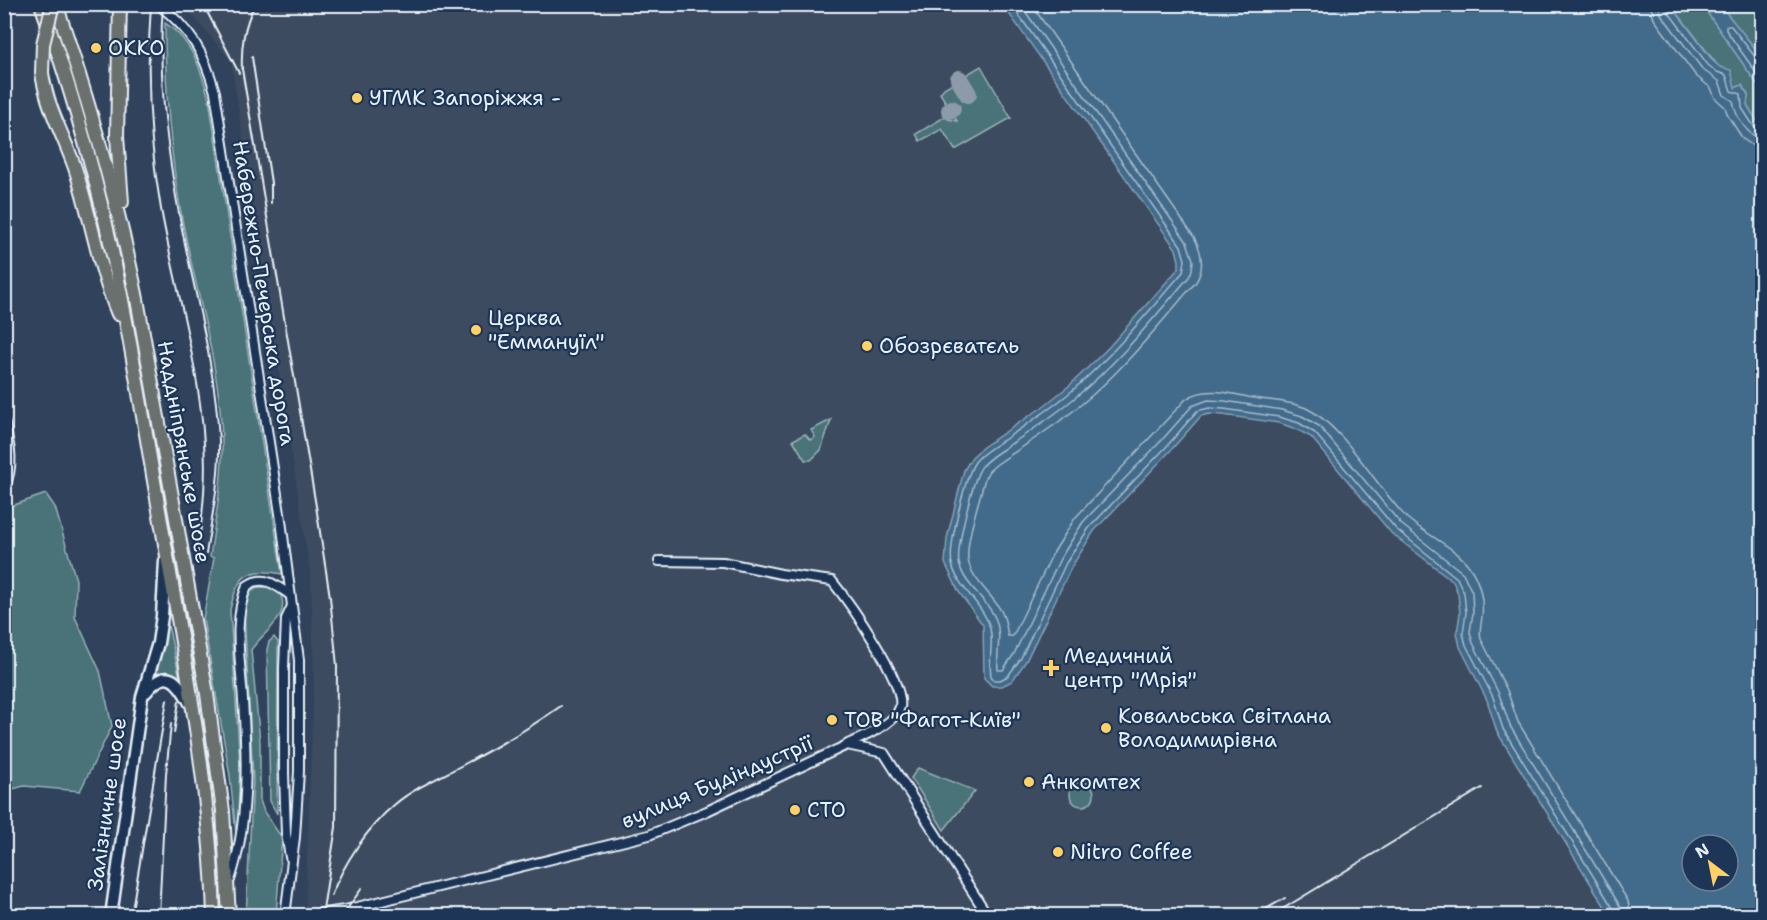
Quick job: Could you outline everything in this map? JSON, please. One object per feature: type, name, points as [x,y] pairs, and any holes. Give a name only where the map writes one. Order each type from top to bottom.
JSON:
[{"type":"main road","name":"Наддніпрянське шосе","points":[[41,4],[78,121],[110,242],[193,709],[207,813],[214,915]]},
{"type":"main road","name":"Наддніпрянське шосе","points":[[54,4],[95,126],[125,239],[147,351],[207,694],[223,811],[229,915]]},
{"type":"main road","points":[[54,4],[43,44],[42,73],[45,92],[51,112],[75,167],[112,302],[128,340]]},
{"type":"main road","points":[[120,4],[117,136],[125,239]]},
{"type":"street","name":"Набережно-Печерська дорога","points":[[158,4],[167,8],[199,48],[206,61],[215,92],[281,519],[299,660],[299,748],[295,837],[285,915]]},
{"type":"street","points":[[4,421],[10,447],[10,475],[4,489]]},
{"type":"street","name":"Залізничне шосе","points":[[111,915],[142,697],[158,643],[162,616],[165,546]]},
{"type":"street","points":[[659,561],[723,562],[781,574],[832,581],[864,625],[890,673],[900,698],[900,708],[895,716],[884,725],[847,745]]},
{"type":"street","points":[[228,884],[239,845],[245,784],[239,640],[242,597],[247,586],[260,580],[270,582],[290,595]]},
{"type":"street","name":"Набережно-Печерська дорога","points":[[291,861],[286,834],[284,762],[286,620],[292,606]]},
{"type":"street","name":"Залізничне шосе","points":[[142,697],[155,682],[162,678],[169,679],[178,684],[193,709]]},
{"type":"street","name":"вулиця Будіндустрії","points":[[304,915],[345,910],[649,835],[707,811],[847,745],[884,753],[988,915]]},
{"type":"shaded area","points":[[184,5],[1003,5],[1176,249],[1180,261],[1179,268],[1108,348],[1070,385],[972,457],[945,563],[959,592],[983,625],[985,678],[1072,566],[1094,531],[1201,416],[1223,415],[1279,423],[1296,429],[1311,437],[1392,534],[1452,581],[1458,594],[1460,613],[1457,633],[1460,647],[1487,700],[1497,732],[1610,915],[305,915],[314,675],[311,579],[231,61]]},
{"type":"green space","points":[[1671,5],[1702,5],[1762,91],[1762,129],[1747,105],[1748,95],[1742,85],[1735,88]]},
{"type":"green space","points":[[1720,5],[1762,5],[1762,57]]},
{"type":"green space","points":[[165,23],[189,47],[199,66],[209,99],[282,574],[260,572],[245,577],[236,589],[230,610],[240,764],[237,844],[230,776],[203,619],[214,558],[210,557],[221,472],[221,415],[213,358],[182,219],[174,170],[167,97]]},
{"type":"green space","points":[[981,66],[1011,118],[955,150],[942,129],[920,141],[916,134],[946,116],[948,119],[957,121],[940,93],[944,88]]},
{"type":"green space","points":[[831,420],[821,450],[811,460],[805,460],[793,440],[805,434],[810,440],[815,437],[811,430]]},
{"type":"green space","points":[[46,494],[55,507],[76,580],[75,617],[100,671],[112,726],[80,791],[24,786],[5,791],[5,508]]},
{"type":"green space","points":[[259,587],[279,592],[283,607],[277,620],[251,650],[260,742],[260,800],[264,812],[282,838],[276,915],[246,915],[253,780],[244,611],[249,593]]},
{"type":"green space","points":[[166,616],[180,678],[166,672],[153,674]]},
{"type":"green space","points":[[274,637],[278,642],[277,814],[270,801],[267,649]]},
{"type":"green space","points":[[918,768],[975,791],[944,830],[911,778]]},
{"type":"green space","points":[[1082,782],[1091,785],[1094,794],[1091,803],[1082,806],[1073,803],[1070,794],[1073,785]]},
{"type":"water","points":[[1003,5],[1671,5],[1713,61],[1720,67],[1731,70],[1735,88],[1742,85],[1748,95],[1747,105],[1762,129],[1762,915],[1610,915],[1497,732],[1487,700],[1460,647],[1457,633],[1460,613],[1458,594],[1453,581],[1392,534],[1311,437],[1279,423],[1223,415],[1201,416],[1094,531],[1072,566],[1026,661],[1012,681],[1002,686],[992,686],[984,678],[983,625],[959,592],[945,563],[947,538],[964,470],[972,457],[983,447],[1041,408],[1070,385],[1108,348],[1179,268],[1176,249]]},
{"type":"water","points":[[1702,5],[1720,5],[1762,57],[1762,91]]},
{"type":"taxiway","points":[[959,79],[968,94]]},
{"type":"railway","points":[[151,4],[149,82],[154,158],[161,209],[197,384],[204,443],[204,484],[198,553]]},
{"type":"railway","points":[[163,4],[163,95],[169,155],[179,215],[206,342],[219,441],[215,498],[206,554]]},
{"type":"railway","points":[[203,4],[239,73]]},
{"type":"railway","points":[[255,4],[244,36],[242,69],[316,506],[330,597],[337,666],[336,827],[322,916]]},
{"type":"railway","points":[[252,57],[271,183],[271,203]]},
{"type":"railway","points":[[131,916],[167,700]]},
{"type":"railway","points":[[174,733],[179,701]]},
{"type":"railway","points":[[331,896],[357,848],[374,825],[394,805],[421,787],[516,735],[561,706]]},
{"type":"railway","points":[[159,916],[166,774],[171,724]]},
{"type":"railway","points":[[1271,916],[1482,788]]},
{"type":"railway","points":[[342,916],[362,888]]},
{"type":"railway","points":[[1254,916],[1285,898]]},
{"type":"place","name":"ОККО","points":[[96,48]]},
{"type":"place","name":"УГМК Запоріжжя -","points":[[357,98]]},
{"type":"place","name":"Церква \"Еммануїл\"","points":[[476,330]]},
{"type":"place","name":"Обозрєватєль","points":[[867,346]]},
{"type":"place","name":"Медичний центр \"Мрія\"","points":[[1051,668]]},
{"type":"place","name":"ТОВ \"Фагот-Київ\"","points":[[832,720]]},
{"type":"place","name":"Ковальська Світлана Володимирівна","points":[[1106,728]]},
{"type":"place","name":"Анкомтех","points":[[1029,782]]},
{"type":"place","name":"СТО","points":[[795,810]]},
{"type":"place","name":"Nitro Coffee","points":[[1058,852]]}]
